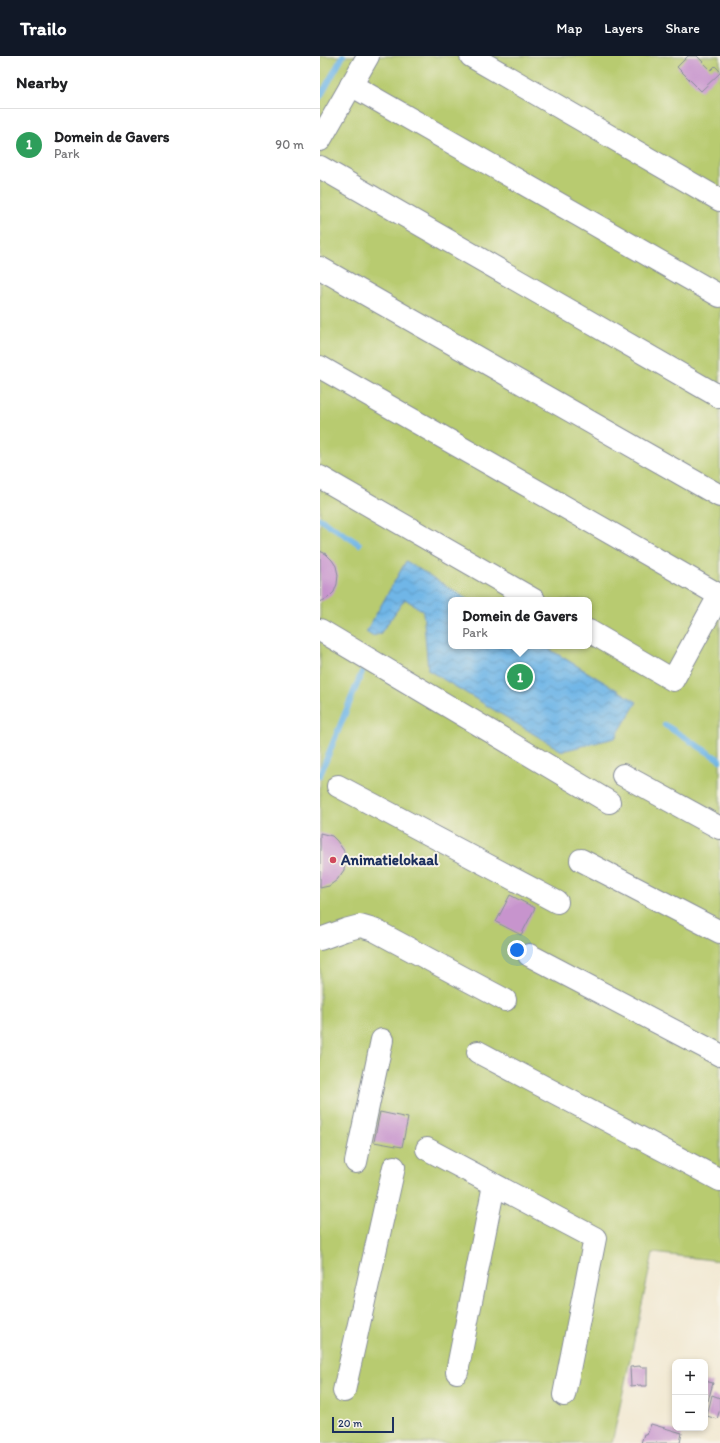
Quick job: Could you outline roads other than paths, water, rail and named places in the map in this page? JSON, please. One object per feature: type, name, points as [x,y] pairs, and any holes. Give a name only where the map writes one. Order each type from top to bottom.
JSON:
[{"type":"lane","points":[[320,140],[368,56]]},
{"type":"lane","points":[[471,56],[720,200]]},
{"type":"lane","points":[[350,86],[720,296]]},
{"type":"lane","points":[[320,167],[720,397]]},
{"type":"lane","points":[[320,268],[720,496]]},
{"type":"lane","points":[[320,367],[720,595],[673,680],[592,633]]},
{"type":"lane","points":[[320,477],[529,597]]},
{"type":"lane","points":[[320,630],[609,802]]},
{"type":"lane","points":[[623,775],[720,828]]},
{"type":"lane","points":[[338,786],[557,902]]},
{"type":"lane","points":[[581,860],[720,932]]},
{"type":"lane","points":[[320,939],[360,926],[374,930],[505,1000]]},
{"type":"lane","points":[[529,955],[720,1055]]},
{"type":"lane","points":[[356,1162],[382,1040]]},
{"type":"lane","points":[[478,1052],[720,1180]]},
{"type":"lane","points":[[427,1149],[595,1238],[564,1395]]},
{"type":"lane","points":[[344,1391],[394,1167]]},
{"type":"lane","points":[[457,1372],[494,1185]]},
{"type":"water","points":[[406,561],[464,597],[448,597],[448,649],[549,649],[637,702],[615,738],[562,751],[428,670],[423,611],[405,599],[380,634],[372,636],[366,632]]},
{"type":"waterway","points":[[320,97],[343,56]]},
{"type":"waterway","points":[[320,519],[359,544]]},
{"type":"waterway","points":[[320,775],[362,672]]},
{"type":"waterway","points":[[665,725],[720,760]]},
{"type":"place","name":"Domein de Gavers","points":[[520,677]]},
{"type":"place","name":"Animatielokaal","points":[[333,860]]}]
